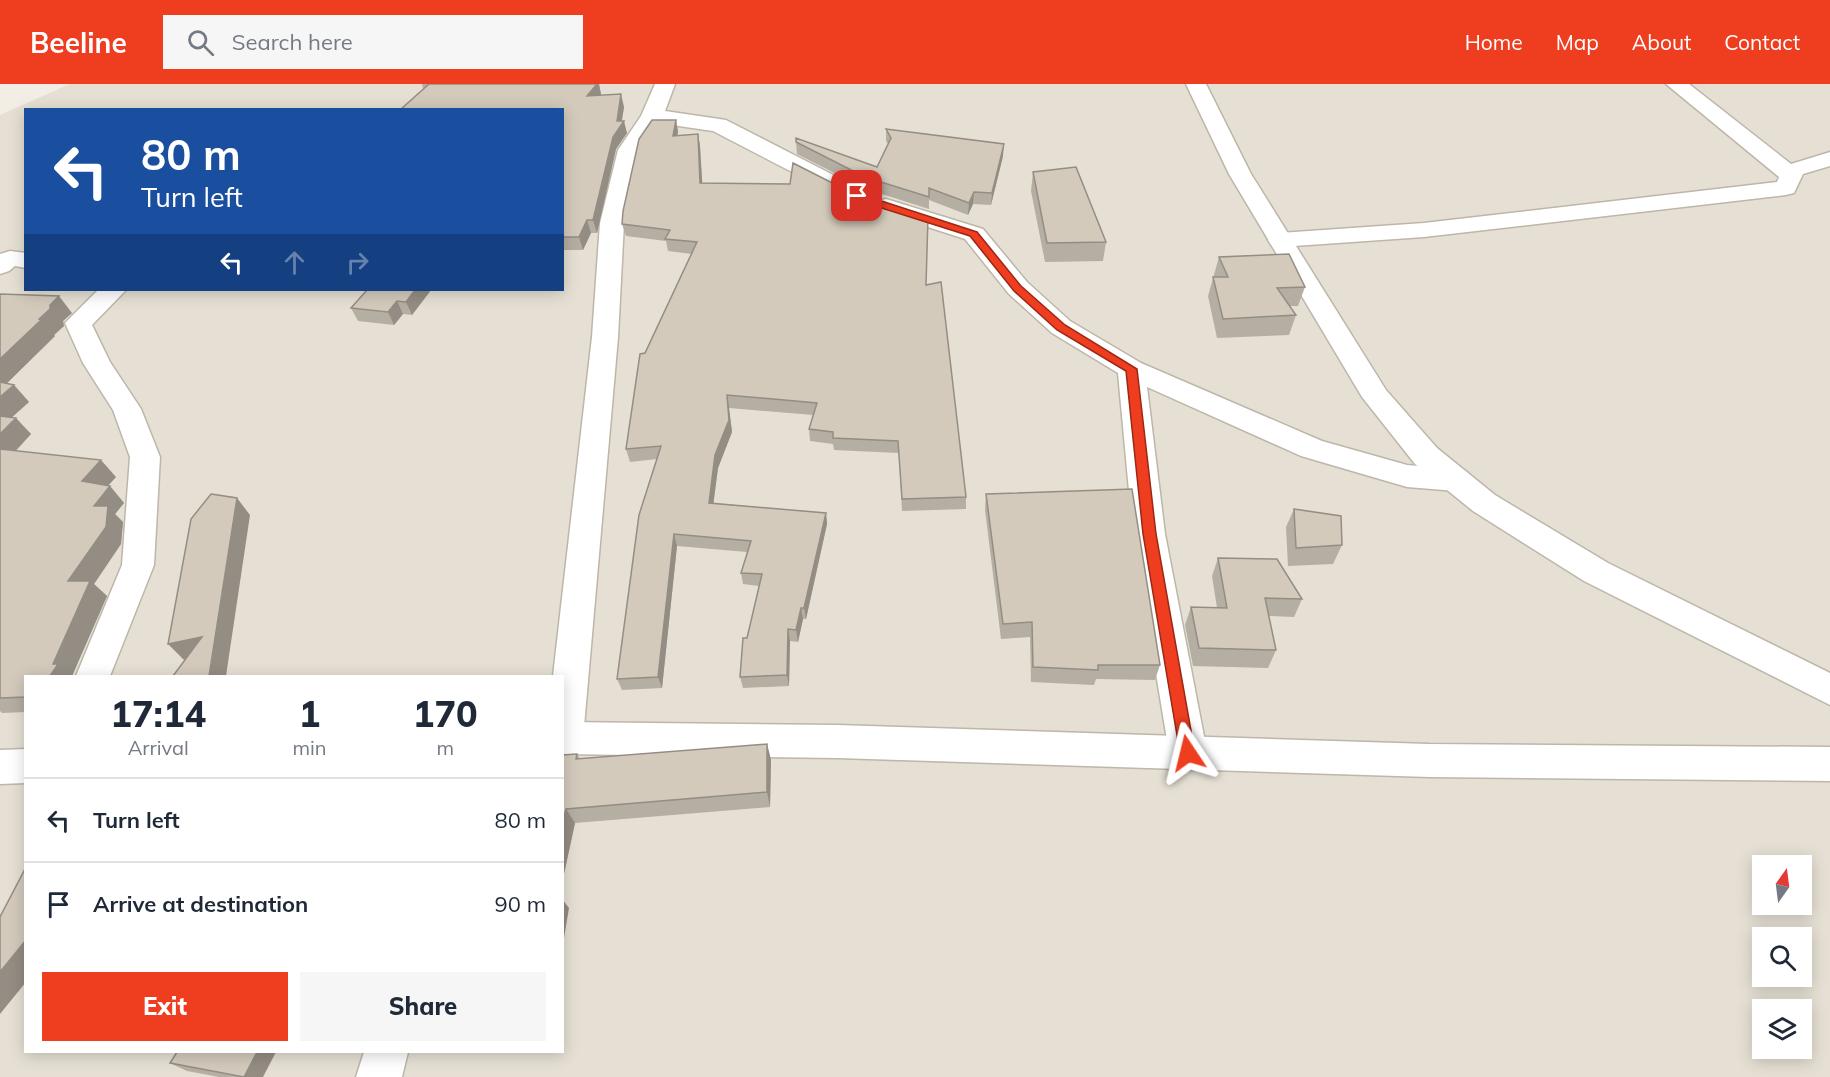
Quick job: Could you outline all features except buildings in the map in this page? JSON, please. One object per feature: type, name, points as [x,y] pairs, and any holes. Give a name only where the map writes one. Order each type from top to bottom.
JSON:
[{"type":"street","points":[[1196,84],[1240,174],[1376,397],[1426,456],[1484,503],[1596,572],[1830,690]]},
{"type":"street","points":[[1676,84],[1792,176]]},
{"type":"street","points":[[660,85],[652,116],[629,150],[612,223],[605,337],[564,738],[1047,746],[1188,753],[1574,764],[1830,764]]},
{"type":"street","points":[[652,116],[718,125],[862,198],[974,234],[1018,288],[1061,327],[1131,369],[1312,449],[1407,476],[1456,480]]},
{"type":"street","points":[[1280,240],[1424,230],[1786,188],[1794,170],[1830,159]]},
{"type":"street","points":[[0,266],[10,258],[24,261]]},
{"type":"street","points":[[93,675],[138,565],[144,469],[144,457],[127,408],[97,363],[78,323],[112,291]]},
{"type":"street","points":[[1131,369],[1149,534],[1188,753]]},
{"type":"street","points":[[0,766],[24,766]]},
{"type":"street","points":[[379,1077],[386,1053]]},
{"type":"shaded area","points":[[70,84],[1830,84],[1830,1077],[0,1077],[0,115]]},
{"type":"route","points":[[857,196],[974,234],[1018,288],[1061,327],[1131,369],[1149,534],[1188,753]]}]
